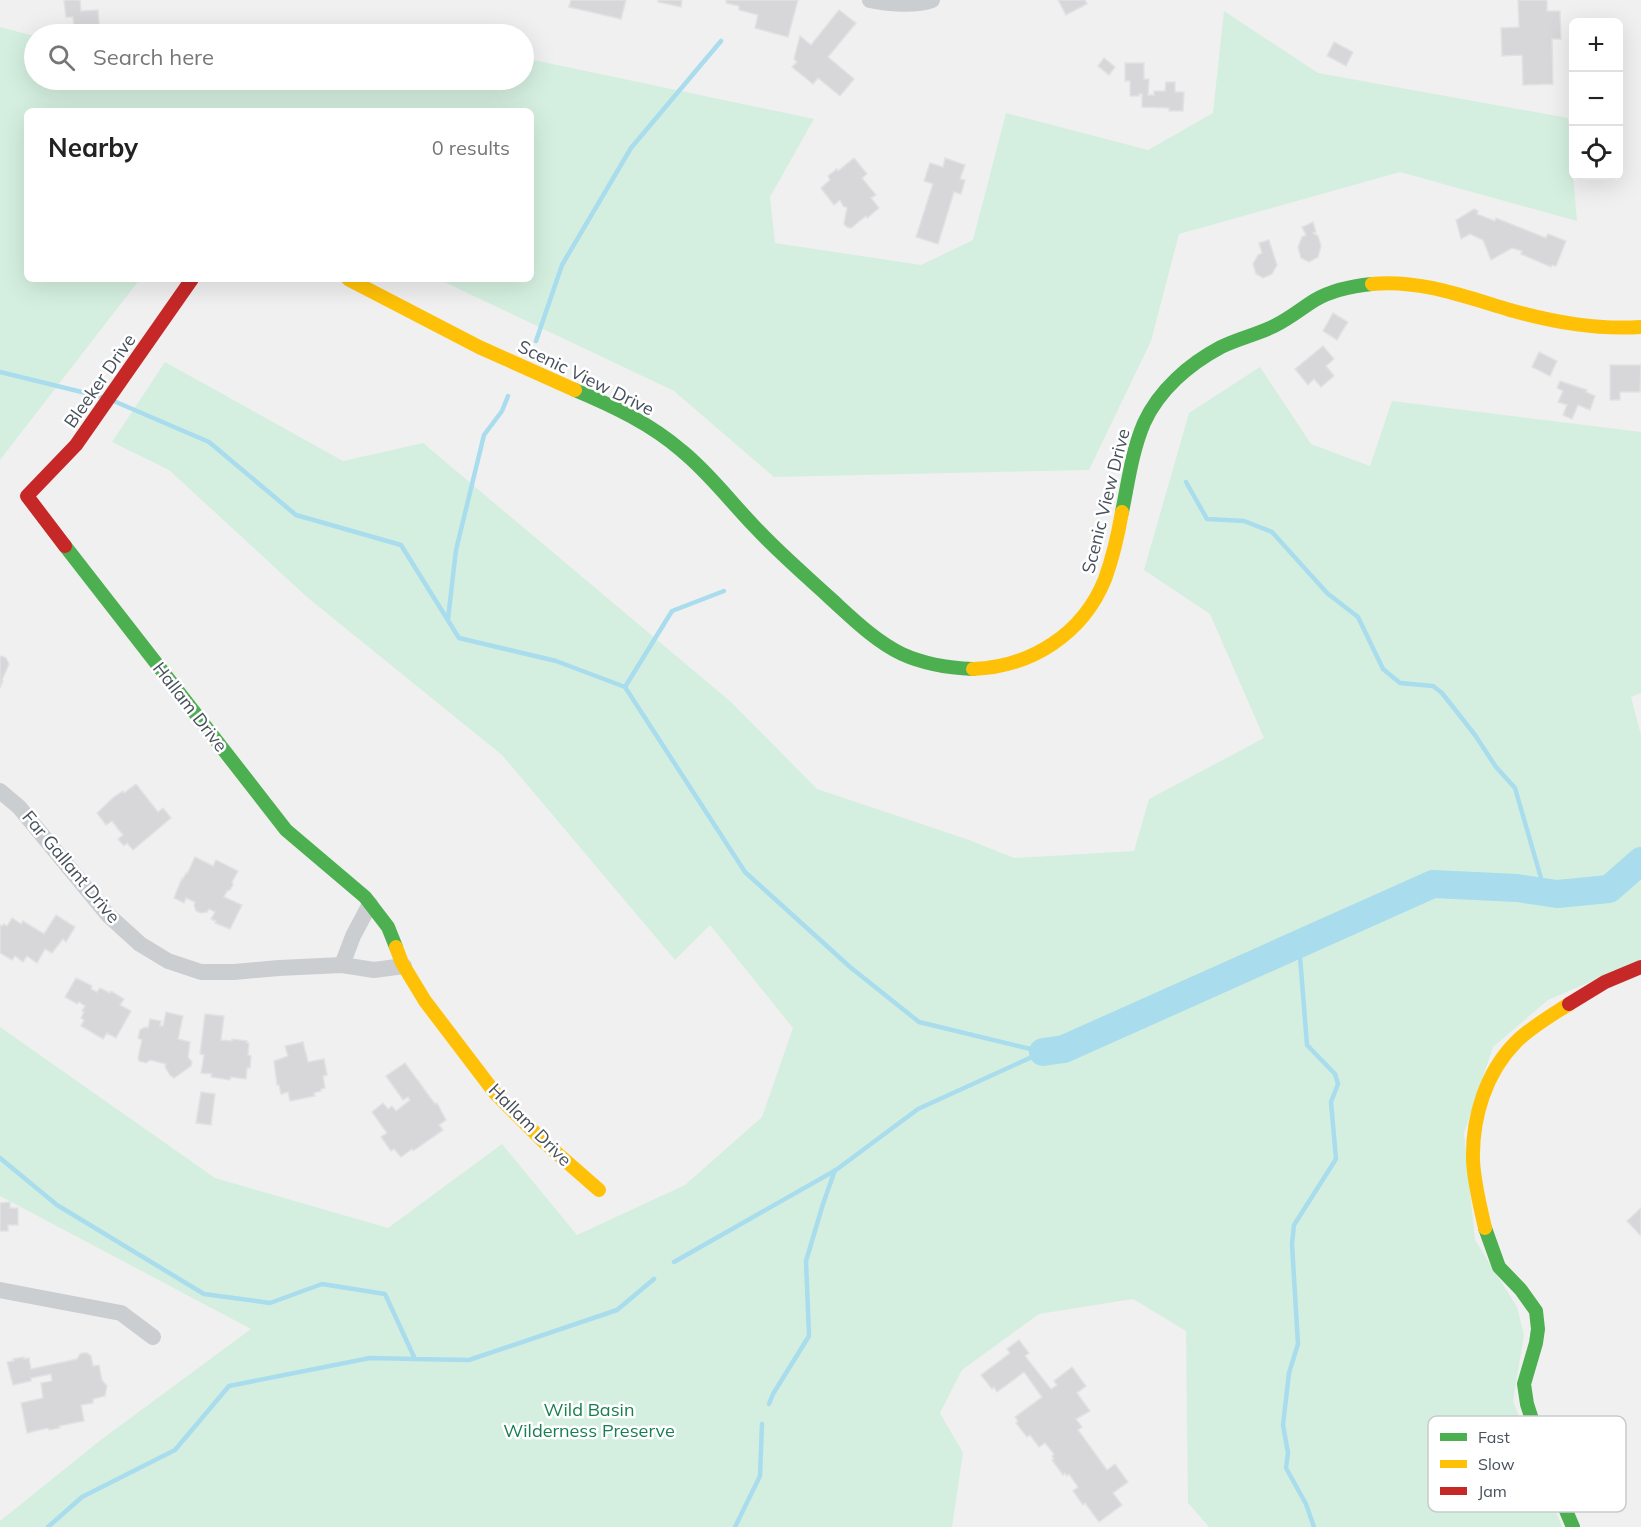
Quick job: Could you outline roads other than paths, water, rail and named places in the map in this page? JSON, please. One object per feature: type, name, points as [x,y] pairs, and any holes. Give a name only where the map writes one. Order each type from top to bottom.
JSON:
[{"type":"street","points":[[870,0],[880,3],[924,3],[932,0]]},
{"type":"street","name":"Bleeker Drive","points":[[27,496],[76,445],[190,282]]},
{"type":"street","name":"Scenic View Drive","points":[[354,282],[523,368],[619,410],[646,425],[673,444],[701,469],[781,553],[873,636],[892,649],[927,663],[977,670],[1025,660],[1050,646],[1077,624],[1092,605],[1103,585],[1114,552],[1131,467],[1141,431],[1160,398],[1183,373],[1209,353],[1236,340],[1275,326],[1325,294],[1350,286],[1399,282],[1467,296],[1539,318],[1600,328],[1641,327]]},
{"type":"street","name":"Hallam Drive","points":[[27,496],[286,830],[370,904],[388,927],[404,966],[425,1001],[495,1093],[543,1141],[599,1190]]},
{"type":"street","name":"Far Gallant Drive","points":[[0,791],[19,807],[81,879],[108,915],[140,944],[168,962],[201,972],[342,965]]},
{"type":"street","points":[[370,904],[353,936],[342,965],[374,969],[404,966]]},
{"type":"street","points":[[1531,1416],[1524,1384],[1536,1343],[1538,1329],[1536,1311],[1521,1290],[1499,1267],[1492,1250],[1476,1190],[1473,1160],[1474,1134],[1479,1108],[1489,1080],[1517,1041],[1549,1017],[1605,982],[1641,967]]},
{"type":"street","points":[[0,1290],[121,1313],[153,1337]]},
{"type":"street","points":[[1567,1512],[1573,1527]]},
{"type":"waterway","points":[[536,341],[562,265],[631,148],[721,41]]},
{"type":"waterway","points":[[0,372],[102,397]]},
{"type":"waterway","points":[[448,619],[456,550],[484,435],[502,411],[508,396]]},
{"type":"waterway","points":[[116,402],[209,442],[296,515],[401,545],[459,638],[556,661],[625,687],[745,872],[850,967],[919,1022],[1043,1052]]},
{"type":"waterway","points":[[1186,482],[1207,519],[1244,521],[1272,532],[1327,593],[1358,617],[1383,669],[1400,683],[1433,686],[1442,693],[1475,735],[1496,767],[1515,788],[1545,892]]},
{"type":"waterway","points":[[625,687],[672,611],[724,591]]},
{"type":"waterway","points":[[1043,1052],[1064,1049],[1433,884],[1517,888],[1557,894],[1609,889],[1641,861]]},
{"type":"waterway","points":[[1299,944],[1307,1045],[1335,1074],[1338,1084],[1331,1102],[1336,1159],[1294,1225],[1292,1244],[1298,1344],[1289,1373],[1283,1425],[1288,1453],[1286,1468],[1306,1504],[1314,1527]]},
{"type":"waterway","points":[[674,1262],[836,1170],[918,1109],[1043,1052]]},
{"type":"waterway","points":[[0,1158],[57,1205],[204,1294],[270,1303],[322,1284],[385,1294],[415,1359],[469,1360],[617,1310],[654,1279]]},
{"type":"waterway","points":[[769,1404],[809,1336],[806,1261],[835,1170]]},
{"type":"waterway","points":[[48,1527],[82,1497],[175,1450],[229,1386],[370,1358],[415,1359]]},
{"type":"waterway","points":[[735,1527],[760,1476],[762,1424]]},
{"type":"park label","name":"Wild Basin Wilderness Preserve","points":[[589,1420]]}]
